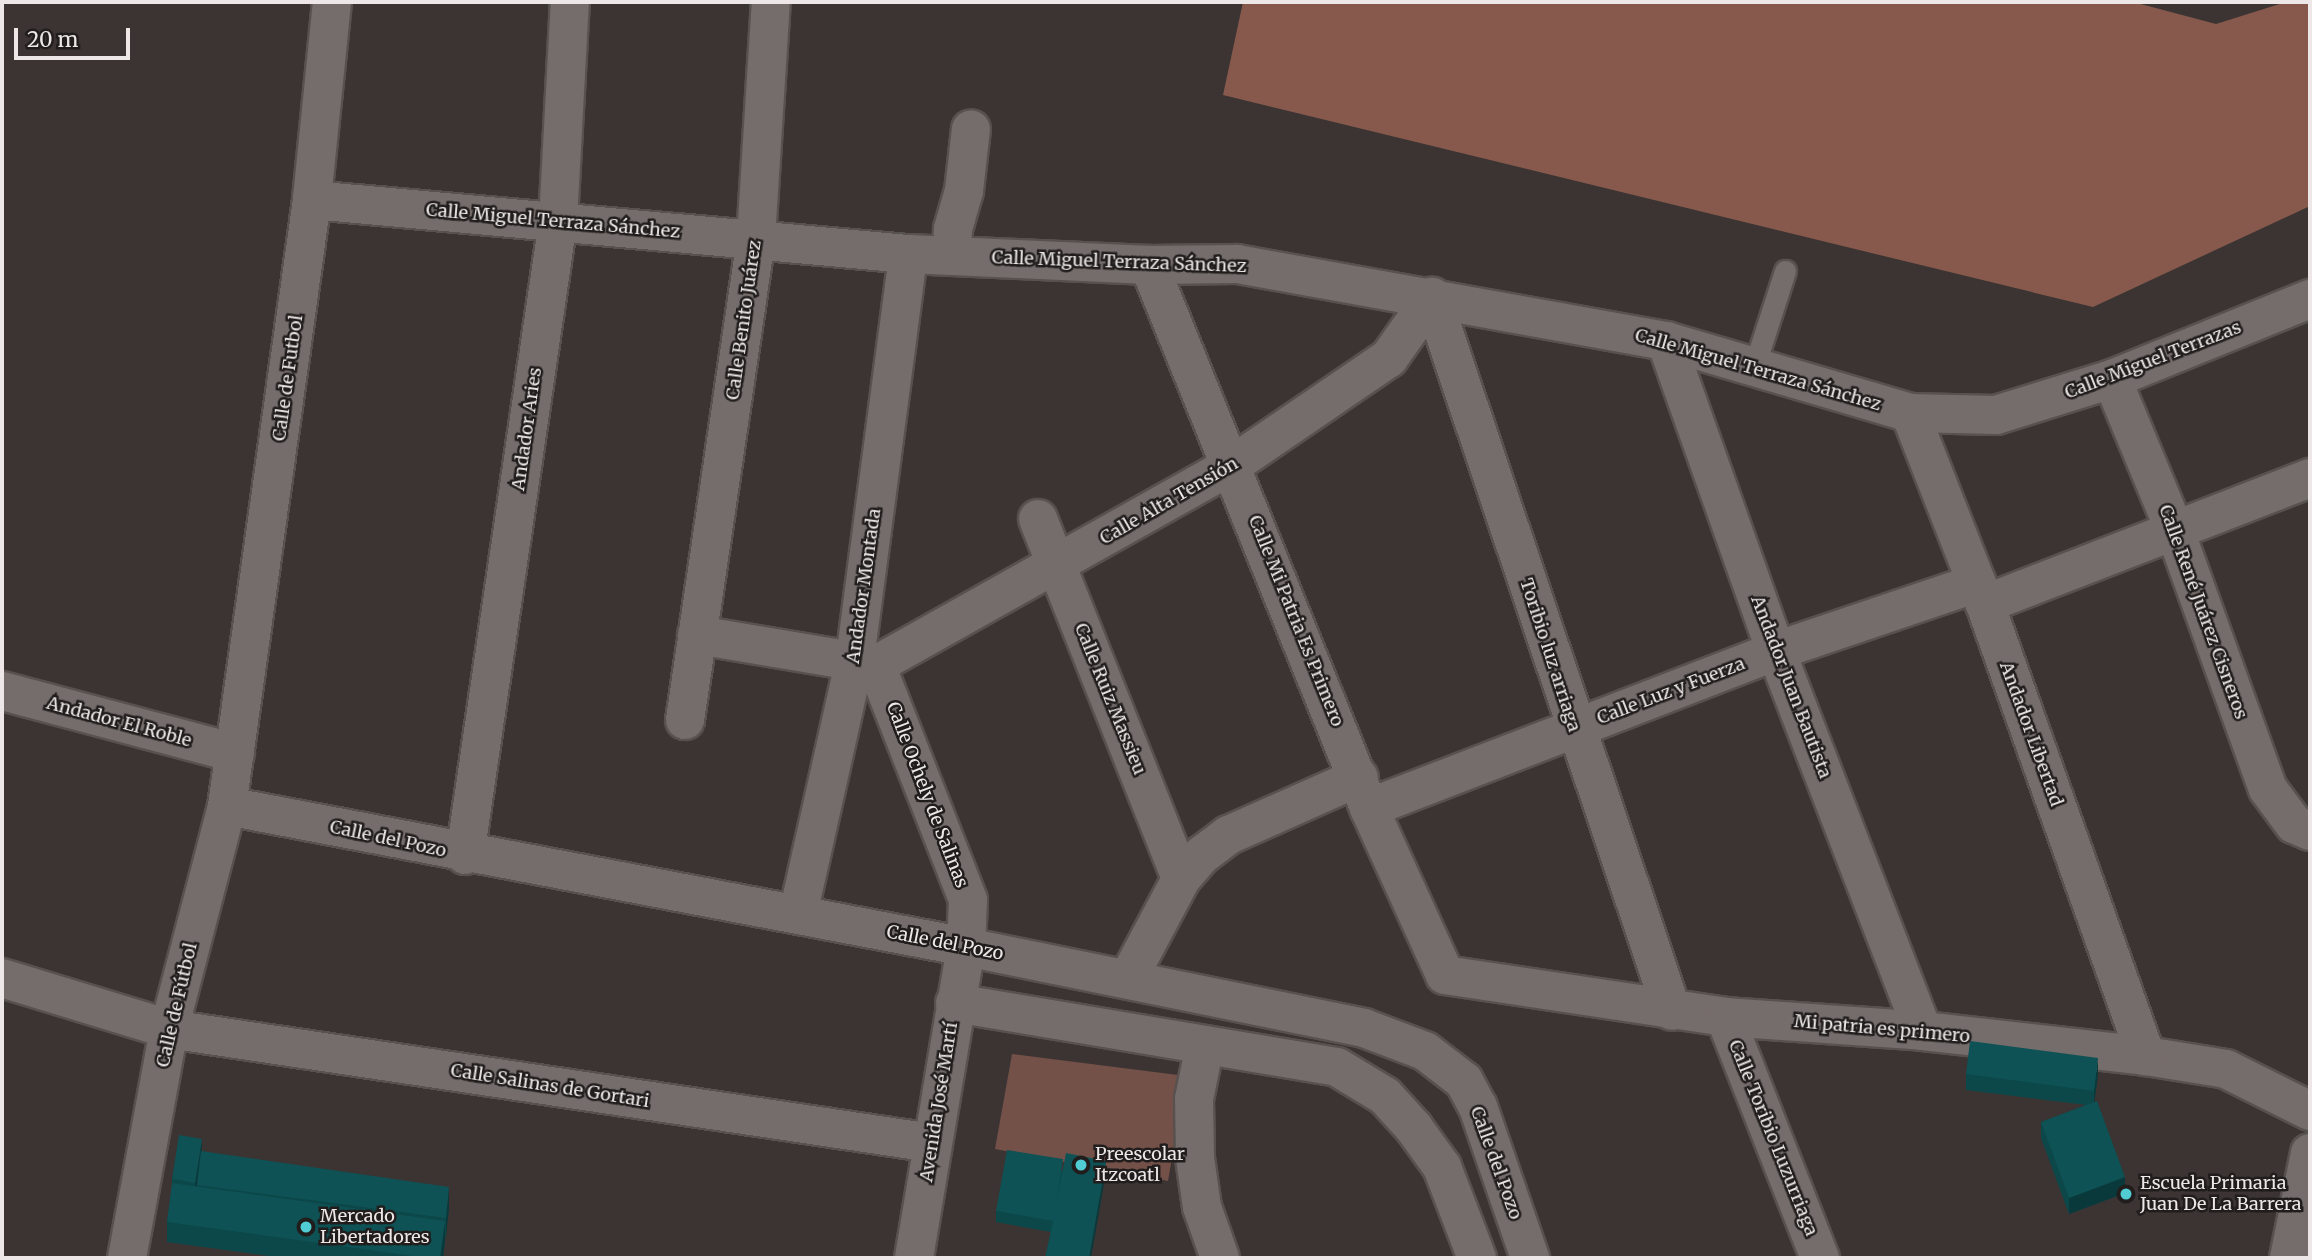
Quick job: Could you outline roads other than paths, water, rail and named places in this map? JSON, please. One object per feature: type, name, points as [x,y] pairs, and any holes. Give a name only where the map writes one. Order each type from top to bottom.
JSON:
[{"type":"street","name":"Calle de Futbol","points":[[235,753],[312,200],[332,2]]},
{"type":"street","name":"Andador Aries","points":[[465,855],[558,221],[570,2]]},
{"type":"street","name":"Calle Benito Juárez","points":[[685,720],[756,238],[771,2]]},
{"type":"street","points":[[952,256],[953,229],[964,191],[971,129]]},
{"type":"street","name":"Calle Miguel Terraza Sánchez","points":[[312,200],[756,238],[908,254],[1149,265],[1237,264],[1666,341],[1910,413]]},
{"type":"street","name":"Andador Montada","points":[[797,914],[865,662],[908,254]]},
{"type":"street","name":"Calle Mi Patria Es Primero","points":[[1149,265],[1233,465],[1364,792],[1445,975]]},
{"type":"street","name":"Calle Alta Tensión","points":[[865,662],[1056,567],[1233,465],[1389,358],[1432,297]]},
{"type":"street","name":"Toribio luz arriaga","points":[[1432,297],[1574,727],[1672,1011]]},
{"type":"street","name":"Calle Miguel Terrazas","points":[[1910,413],[1996,415],[2112,379],[2310,301]]},
{"type":"street","name":"Andador Juan Bautista","points":[[1666,341],[1776,651],[1923,1031]]},
{"type":"street","name":"Calle René Juárez Cisneros","points":[[2112,379],[2175,531],[2268,789],[2294,824],[2310,831]]},
{"type":"street","name":"Andador Libertad","points":[[1910,413],[1981,593],[2146,1056]]},
{"type":"street","name":"Calle Luz y Fuerza","points":[[1129,977],[1181,879],[1202,855],[1229,835],[1574,727],[1776,651],[1981,593],[2175,531],[2310,478]]},
{"type":"street","name":"Calle Ruiz Massieu","points":[[1038,519],[1181,879]]},
{"type":"street","points":[[697,635],[865,662]]},
{"type":"street","name":"Calle Ochely de Salinas","points":[[865,662],[968,900],[967,947]]},
{"type":"street","name":"Andador El Roble","points":[[2,691],[235,753]]},
{"type":"street","name":"Calle de Fútbol","points":[[127,1258],[169,1029],[227,806],[235,753]]},
{"type":"street","name":"Calle del Pozo","points":[[227,806],[465,855],[1129,977],[1364,1028],[1425,1051],[1464,1081],[1478,1107],[1530,1258]]},
{"type":"street","name":"Avenida José Martí","points":[[914,1258],[955,1003],[967,947]]},
{"type":"street","name":"Mi patria es primero","points":[[1445,975],[1672,1011],[1923,1031],[2146,1056],[2226,1069],[2310,1111]]},
{"type":"street","name":"Calle Salinas de Gortari","points":[[2,978],[169,1029],[932,1143]]},
{"type":"street","points":[[955,1003],[1337,1067],[1385,1096],[1442,1167],[1477,1258]]},
{"type":"street","name":"Calle Toribio Luzurriaga","points":[[1725,1017],[1821,1258]]},
{"type":"street","points":[[1205,1045],[1194,1099],[1195,1158],[1202,1207],[1220,1258]]},
{"type":"street","points":[[2289,1258],[2310,1153]]},
{"type":"lane","points":[[1754,367],[1784,271]]},
{"type":"place","name":"Preescolar Itzcoatl","points":[[1081,1165]]},
{"type":"place","name":"Escuela Primaria Juan De La Barrera","points":[[2126,1194]]},
{"type":"place","name":"Mercado Libertadores","points":[[306,1227]]}]
